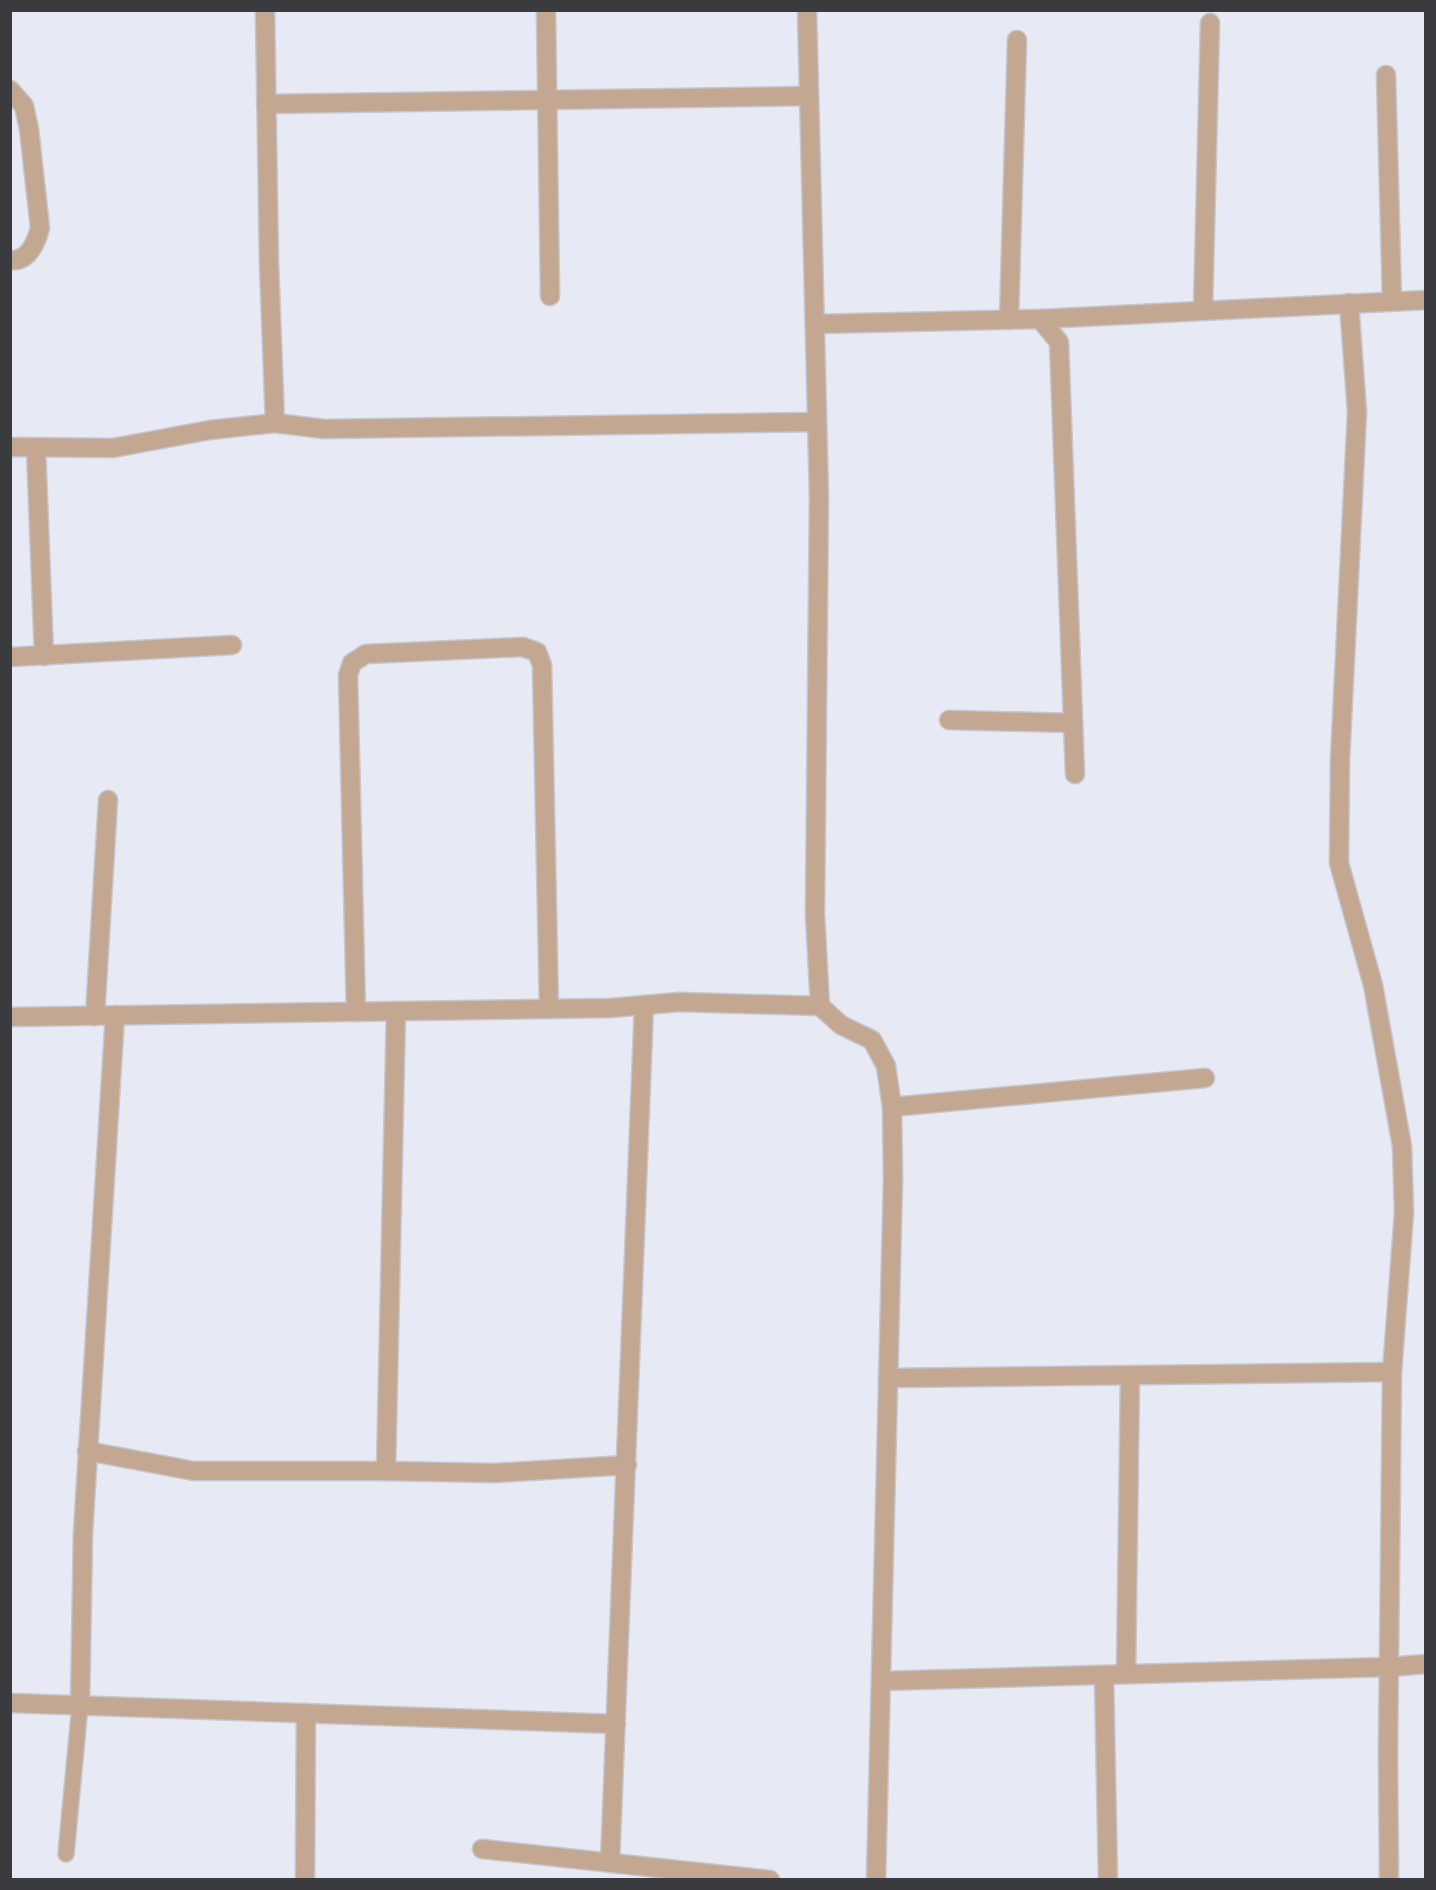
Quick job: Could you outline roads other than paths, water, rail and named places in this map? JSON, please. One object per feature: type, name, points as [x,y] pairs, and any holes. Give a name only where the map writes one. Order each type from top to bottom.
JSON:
[{"type":"street","points":[[265,10],[269,264],[275,423]]},
{"type":"street","points":[[546,10],[550,296]]},
{"type":"street","points":[[807,10],[819,509],[815,914],[820,1006]]},
{"type":"street","points":[[1203,310],[1210,23]]},
{"type":"street","points":[[1010,320],[1017,40]]},
{"type":"street","points":[[1386,75],[1392,302]]},
{"type":"street","points":[[10,90],[24,106],[29,129],[40,228],[38,238],[27,256],[16,261],[10,260]]},
{"type":"street","points":[[266,104],[809,96]]},
{"type":"street","points":[[815,324],[1040,319],[1425,300]]},
{"type":"street","points":[[1349,303],[1357,412],[1340,749],[1339,863],[1372,985],[1402,1146],[1404,1213],[1392,1372],[1389,1880]]},
{"type":"street","points":[[1040,319],[1059,342],[1075,774]]},
{"type":"street","points":[[10,447],[113,448],[210,430],[275,423],[324,429],[817,422]]},
{"type":"street","points":[[36,448],[44,656]]},
{"type":"street","points":[[10,657],[232,645]]},
{"type":"street","points":[[356,1012],[348,675],[352,663],[366,654],[523,647],[537,652],[542,665],[549,1009]]},
{"type":"street","points":[[949,720],[1073,723]]},
{"type":"street","points":[[95,1016],[108,800]]},
{"type":"street","points":[[10,1017],[611,1008],[679,1002],[820,1006],[841,1024],[872,1040],[886,1066],[892,1107],[893,1179],[876,1880]]},
{"type":"street","points":[[610,1863],[644,1005]]},
{"type":"street","points":[[386,1471],[396,1011]]},
{"type":"street","points":[[81,1705],[83,1533],[114,1015]]},
{"type":"street","points":[[892,1107],[1205,1078]]},
{"type":"street","points":[[888,1378],[1392,1372]]},
{"type":"street","points":[[1126,1674],[1130,1375]]},
{"type":"street","points":[[87,1451],[194,1471],[495,1473],[627,1465]]},
{"type":"street","points":[[881,1681],[1104,1676],[1425,1664]]},
{"type":"street","points":[[1104,1676],[1108,1880]]},
{"type":"street","points":[[10,1703],[616,1724]]},
{"type":"street","points":[[305,1880],[306,1713]]},
{"type":"street","points":[[482,1849],[770,1880]]},
{"type":"lane","points":[[66,1854],[81,1705]]}]
